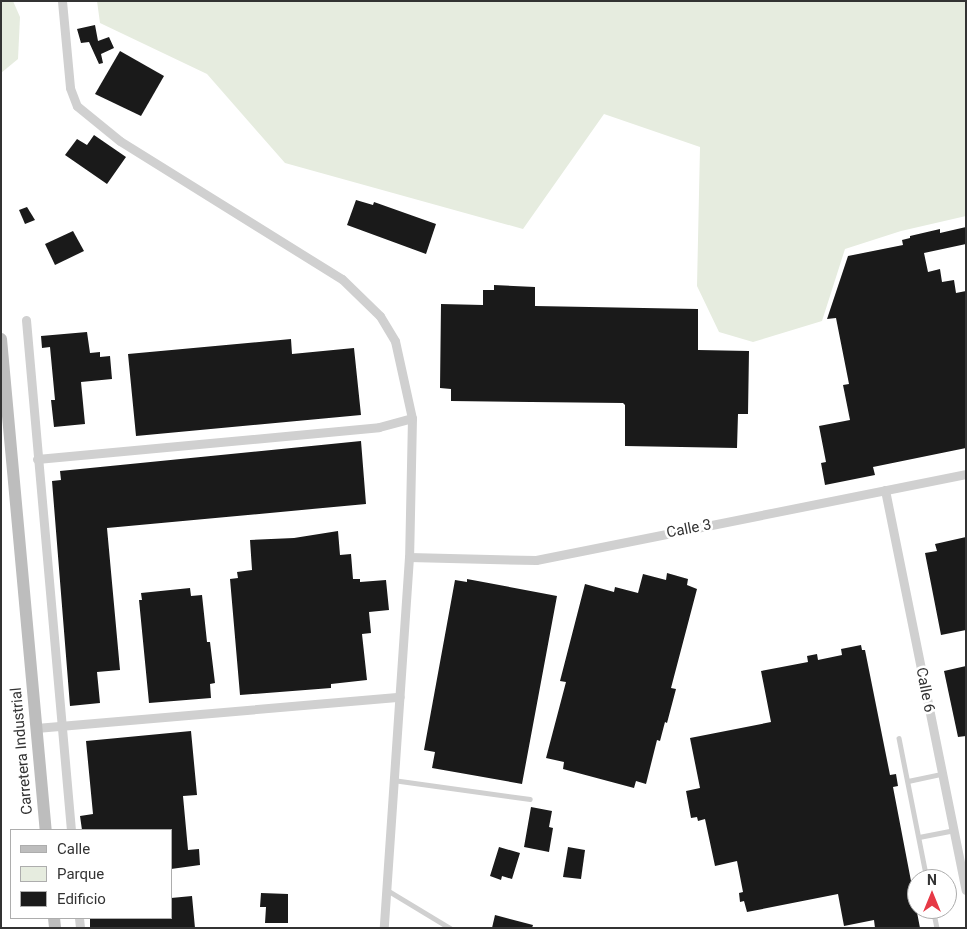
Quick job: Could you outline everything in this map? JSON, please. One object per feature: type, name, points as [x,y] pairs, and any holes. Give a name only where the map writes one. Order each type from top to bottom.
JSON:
[{"type":"street","points":[[62,1],[70,88],[77,106],[120,141],[342,279],[380,316],[395,341],[412,418],[409,557],[384,928]]},
{"type":"street","points":[[26,320],[71,829]]},
{"type":"street","name":"Carretera Industrial","points":[[1,339],[46,829]]},
{"type":"street","points":[[37,459],[378,427],[412,418]]},
{"type":"street","name":"Calle 3","points":[[409,557],[536,560],[966,474]]},
{"type":"street","name":"Calle 6","points":[[885,490],[966,890]]},
{"type":"street","points":[[36,728],[400,697]]},
{"type":"lane","points":[[899,738],[925,869]]},
{"type":"lane","points":[[908,781],[942,774]]},
{"type":"lane","points":[[393,780],[530,800]]},
{"type":"lane","points":[[919,837],[954,830]]},
{"type":"lane","points":[[387,890],[450,928]]},
{"type":"green space","points":[[1,1],[13,1],[20,17],[18,59],[1,73]]},
{"type":"green space","points":[[97,1],[966,1],[966,216],[901,231],[845,249],[822,321],[753,342],[719,332],[697,286],[700,147],[604,114],[523,229],[285,163],[207,74],[100,23]]},
{"type":"building","points":[[95,25],[98,41],[109,37],[114,48],[101,54],[103,63],[99,64],[89,42],[81,43],[77,29]]},
{"type":"building","points":[[120,51],[164,76],[141,116],[95,94]]},
{"type":"building","points":[[94,135],[126,157],[107,184],[65,155],[77,139],[87,145]]},
{"type":"building","points":[[356,200],[373,205],[374,202],[436,224],[426,254],[347,225]]},
{"type":"building","points":[[27,207],[35,220],[25,224],[19,210]]},
{"type":"building","points":[[966,227],[966,244],[924,253],[928,272],[940,269],[942,282],[954,280],[956,293],[966,291],[966,448],[873,467],[875,475],[825,485],[821,463],[826,462],[819,426],[850,420],[843,385],[849,384],[836,318],[827,319],[848,256],[903,245],[902,240],[910,238],[910,236],[940,229],[940,233]]},
{"type":"building","points":[[73,231],[84,251],[55,265],[45,244]]},
{"type":"building","points":[[494,285],[535,287],[535,306],[698,309],[698,350],[749,351],[748,414],[738,414],[737,448],[625,446],[625,405],[623,403],[451,401],[451,389],[440,388],[441,304],[483,305],[483,290],[494,290]]},
{"type":"building","points":[[87,332],[90,353],[100,352],[100,357],[110,356],[112,379],[81,382],[85,424],[54,427],[51,400],[55,400],[50,347],[42,348],[41,336]]},
{"type":"building","points":[[291,339],[292,354],[354,348],[361,415],[136,436],[128,354]]},
{"type":"building","points":[[361,441],[366,504],[107,528],[120,670],[97,672],[100,703],[70,706],[52,481],[61,480],[60,471]]},
{"type":"building","points":[[338,531],[340,555],[351,554],[353,579],[360,579],[360,582],[386,580],[389,610],[369,612],[371,633],[362,634],[367,680],[331,684],[331,688],[240,695],[230,579],[238,578],[237,572],[252,570],[250,540],[294,538]]},
{"type":"building","points":[[966,537],[966,630],[941,635],[925,553],[937,551],[935,544]]},
{"type":"building","points":[[667,573],[688,579],[687,585],[697,589],[671,688],[676,689],[667,723],[665,722],[660,741],[657,740],[646,784],[636,781],[634,788],[563,769],[564,762],[546,758],[566,682],[560,681],[585,584],[614,592],[615,587],[638,593],[643,574],[666,580]]},
{"type":"building","points":[[467,579],[557,596],[522,784],[432,768],[435,752],[424,750],[455,580],[467,582]]},
{"type":"building","points":[[190,588],[191,596],[202,595],[207,642],[210,642],[215,683],[210,684],[211,698],[149,703],[139,600],[142,600],[141,593]]},
{"type":"building","points":[[861,645],[862,650],[865,650],[890,775],[896,774],[898,786],[893,787],[909,869],[907,869],[907,919],[918,919],[920,928],[875,928],[874,920],[844,926],[838,894],[747,912],[744,901],[740,902],[739,893],[743,892],[737,861],[715,866],[705,819],[698,821],[697,817],[691,818],[686,791],[700,788],[690,738],[771,722],[761,671],[808,662],[807,656],[817,654],[818,660],[842,655],[841,649]]},
{"type":"building","points":[[966,666],[966,736],[958,737],[944,671]]},
{"type":"building","points":[[191,731],[197,795],[183,796],[188,850],[199,849],[200,865],[172,869],[172,829],[82,829],[80,816],[93,814],[86,741]]},
{"type":"building","points":[[531,807],[552,811],[549,827],[553,828],[549,852],[524,847]]},
{"type":"building","points":[[499,847],[520,853],[512,879],[502,876],[501,880],[490,876]]},
{"type":"building","points":[[568,847],[585,850],[581,879],[563,877]]},
{"type":"building","points":[[261,893],[288,894],[288,923],[265,923],[266,907],[260,907]]},
{"type":"building","points":[[192,896],[195,928],[90,928],[90,919],[172,919],[172,898]]},
{"type":"building","points":[[495,915],[533,925],[532,928],[492,928]]}]
